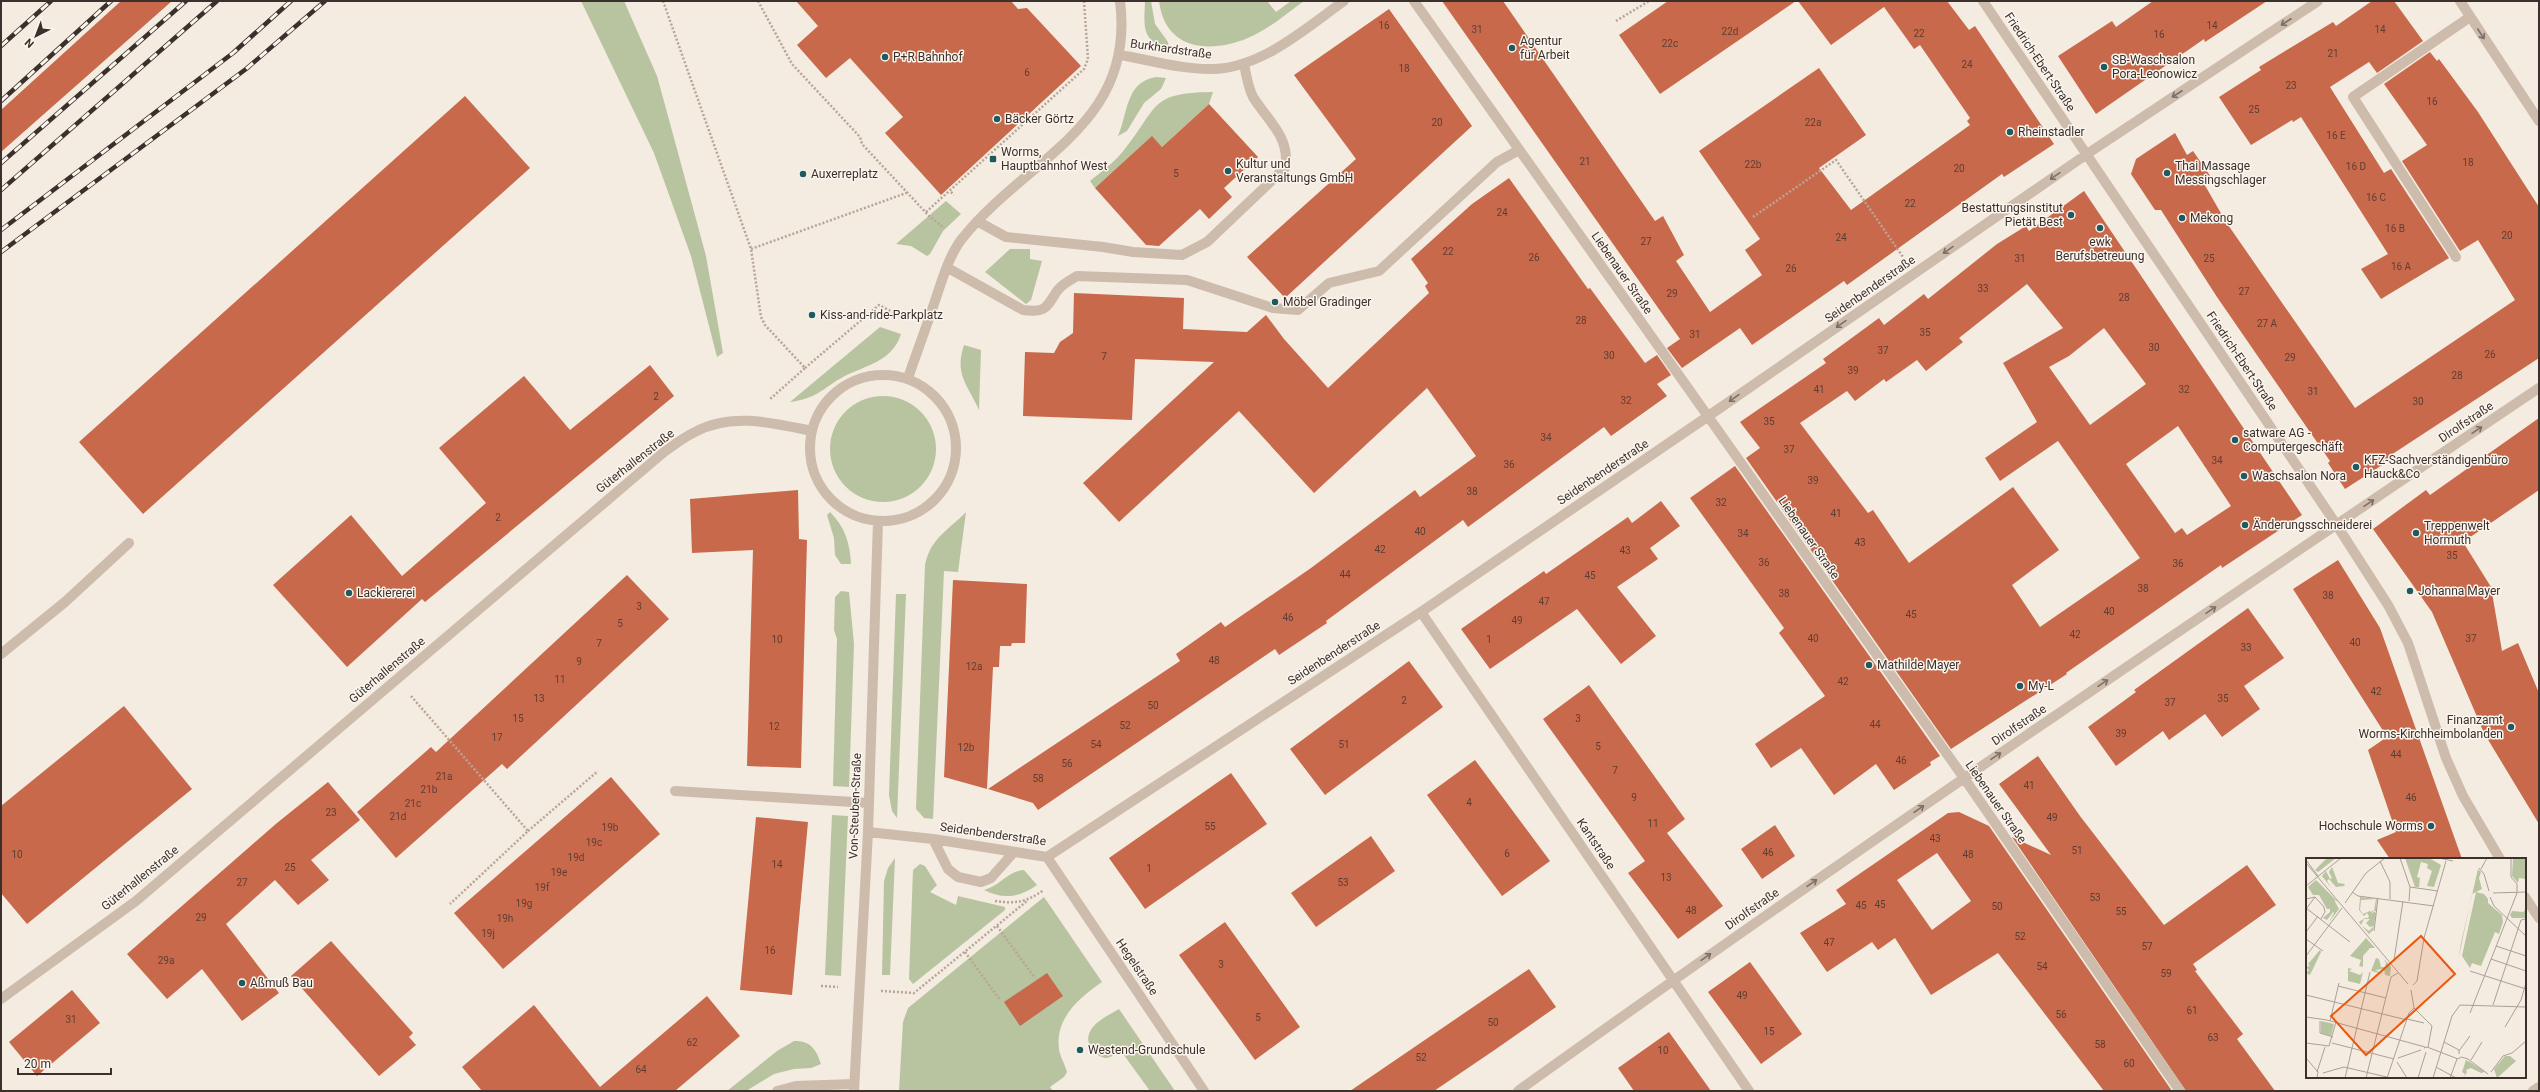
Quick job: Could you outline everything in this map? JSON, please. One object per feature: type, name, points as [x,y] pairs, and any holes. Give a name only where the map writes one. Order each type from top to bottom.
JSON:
[{"type":"street","points":[[908,378],[948,268],[960,242],[977,221],[1094,112],[1113,77],[1120,55],[1120,1]]},
{"type":"street","name":"Burkhardstraße","points":[[1120,55],[1196,68],[1213,69],[1244,64],[1280,47],[1344,1]]},
{"type":"street","name":"Liebenauer Straße","points":[[1414,1],[1964,778],[2180,1091]]},
{"type":"street","name":"Friedrich-Ebert-Straße","points":[[1983,1],[2336,524],[2388,605],[2408,643],[2446,758],[2462,796],[2499,858]]},
{"type":"street","name":"Seidenbenderstraße","points":[[868,832],[933,839],[1047,857],[1421,612],[1707,417],[2087,154],[2318,1]]},
{"type":"street","points":[[2460,1],[2539,121]]},
{"type":"street","points":[[2456,257],[2353,97],[2470,17]]},
{"type":"street","points":[[977,221],[1006,236],[1103,247],[1133,252],[1182,255],[1207,242],[1285,168],[1286,148],[1282,137],[1252,95],[1244,64]]},
{"type":"street","points":[[948,268],[1023,310],[1035,312],[1049,306],[1063,284],[1077,276],[1187,280],[1273,308],[1298,310],[1328,282],[1379,271],[1496,162],[1519,150]]},
{"type":"street","points":[[879,375],[908,378],[930,392],[948,414],[956,441],[953,469],[940,494],[931,504],[906,517],[878,521],[851,514],[828,497],[814,473],[810,459],[812,431],[822,406],[842,387],[853,381],[879,375]]},
{"type":"street","name":"Dirolfstraße","points":[[1518,1091],[1674,980],[1964,778],[2336,524],[2539,388]]},
{"type":"street","name":"Güterhallenstraße","points":[[1,999],[136,901],[664,452],[695,431],[717,423],[764,422],[812,431]]},
{"type":"street","name":"Von-Steuben-Straße","points":[[854,1088],[868,832],[878,521]]},
{"type":"street","points":[[1,654],[65,602],[129,543]]},
{"type":"street","name":"Kantstraße","points":[[1421,612],[1749,1091]]},
{"type":"street","points":[[675,791],[869,803]]},
{"type":"street","points":[[933,839],[948,869],[958,878],[981,882],[991,878],[1014,852]]},
{"type":"street","name":"Hegelstraße","points":[[1047,857],[1204,1091]]},
{"type":"street","points":[[2526,898],[2539,918]]},
{"type":"street","points":[[777,1091],[796,1086],[854,1088]]},
{"type":"street","points":[[2533,1091],[2539,1087]]},
{"type":"path","points":[[663,1],[751,249],[761,317],[765,325],[805,368]]},
{"type":"path","points":[[758,1],[792,64],[926,212],[960,242]]},
{"type":"path","points":[[926,212],[950,192],[1084,69],[1088,59],[1084,1]]},
{"type":"path","points":[[1616,21],[1649,1]]},
{"type":"path","points":[[1753,217],[1836,160],[1915,273]]},
{"type":"path","points":[[751,249],[909,192]]},
{"type":"path","points":[[950,192],[954,195]]},
{"type":"path","points":[[764,422],[766,402],[879,305],[904,318]]},
{"type":"path","points":[[396,680],[528,831]]},
{"type":"path","points":[[450,904],[528,831],[598,771]]},
{"type":"path","points":[[821,986],[914,993],[1027,901],[1061,878]]},
{"type":"path","points":[[968,879],[974,889],[983,896],[995,901],[1010,903],[1027,901]]},
{"type":"path","points":[[997,926],[1035,978]]},
{"type":"path","points":[[965,952],[1000,1000]]},
{"type":"green space","points":[[581,1],[624,1],[657,76],[706,256],[723,353],[717,357],[691,256],[654,153]]},
{"type":"green space","points":[[1145,1],[1151,1],[1155,24],[1168,42],[1169,50],[1153,42],[1146,32],[1144,18]]},
{"type":"green space","points":[[1159,1],[1267,1],[1276,12],[1291,1],[1304,1],[1270,26],[1248,38],[1218,46],[1204,46],[1191,44],[1170,30],[1163,17]]},
{"type":"green space","points":[[1156,77],[1166,78],[1161,89],[1144,103],[1127,131],[1118,136],[1129,100],[1133,92],[1138,85],[1146,80]]},
{"type":"green space","points":[[1213,92],[1209,104],[1162,147],[1152,137],[1095,188],[1090,181],[1120,154],[1136,135],[1158,104],[1177,95]]},
{"type":"green space","points":[[946,201],[961,214],[943,231],[930,254],[927,256],[911,246],[896,244]]},
{"type":"green space","points":[[1010,249],[1030,249],[1030,259],[1042,261],[1031,300],[1026,304],[985,272]]},
{"type":"green space","points":[[880,327],[901,334],[897,343],[885,357],[869,366],[843,377],[814,395],[790,402]]},
{"type":"green space","points":[[964,345],[981,350],[979,410],[961,372],[961,355]]},
{"type":"green space","points":[[883,396],[903,400],[920,412],[932,429],[936,449],[932,469],[920,486],[903,498],[883,502],[863,498],[846,486],[834,469],[830,449],[834,429],[846,412],[863,400]]},
{"type":"green space","points":[[830,512],[846,536],[851,564],[841,564],[835,555],[834,538],[827,515]]},
{"type":"green space","points":[[966,512],[958,572],[944,571],[933,819],[924,818],[916,809],[925,565],[931,548],[936,541]]},
{"type":"green space","points":[[841,591],[849,592],[854,644],[849,787],[833,786],[837,639],[834,630],[835,597]]},
{"type":"green space","points":[[896,594],[906,594],[897,818],[892,811],[889,795]]},
{"type":"green space","points":[[832,815],[848,816],[841,976],[825,975]]},
{"type":"green space","points":[[895,858],[890,975],[882,975],[884,881],[888,868]]},
{"type":"green space","points":[[920,864],[925,866],[937,885],[930,892],[956,905],[958,896],[1005,907],[1005,910],[913,984],[909,979],[913,870]]},
{"type":"green space","points":[[1024,870],[1037,885],[1031,889],[1012,896],[998,895],[984,890],[990,888],[1013,873]]},
{"type":"green space","points":[[1044,897],[1102,982],[1077,1002],[1065,1018],[1061,1028],[1059,1049],[1067,1072],[1064,1077],[1050,1087],[1053,1091],[899,1091],[903,1022],[908,1008]]},
{"type":"green space","points":[[1119,1009],[1175,1091],[1150,1091],[1121,1051],[1107,1058],[1099,1056],[1092,1050],[1088,1038],[1091,1030],[1102,1019]]},
{"type":"green space","points":[[794,1041],[809,1044],[815,1050],[821,1064],[811,1068],[794,1069],[774,1074],[746,1091],[727,1091],[777,1051]]},
{"type":"building","points":[[121,1],[172,1],[1,152],[1,110]]},
{"type":"building","points":[[796,1],[1011,1],[1018,9],[1027,8],[1081,66],[941,195],[885,133],[903,117],[850,58],[826,78],[797,45],[818,26]]},
{"type":"building","points":[[1442,1],[1503,1],[1655,221],[1663,216],[1684,255],[1676,261],[1710,312],[1762,275],[1745,250],[1760,239],[1699,151],[1819,68],[1866,135],[1819,168],[1851,210],[1970,125],[1967,121],[1970,118],[1920,45],[1914,49],[1884,7],[1831,45],[1798,1],[1947,1],[1969,30],[1975,26],[2054,144],[2004,177],[2002,174],[1847,285],[1844,281],[1752,345],[1740,328],[1682,368],[1667,348],[1680,339]]},
{"type":"building","points":[[1668,1],[1796,1],[1660,94],[1619,35]]},
{"type":"building","points":[[2153,1],[2267,1],[2205,42],[2204,39],[2096,114],[2058,56],[2112,21],[2116,27]]},
{"type":"building","points":[[2372,1],[2394,1],[2423,41],[2377,73],[2369,62],[2330,87],[2384,173],[2391,169],[2449,258],[2381,299],[2361,269],[2388,254],[2301,117],[2293,122],[2292,120],[2251,145],[2219,97],[2261,70],[2259,67],[2333,22],[2336,26]]},
{"type":"building","points":[[1389,9],[1472,126],[1285,298],[1247,257],[1356,159],[1294,75]]},
{"type":"building","points":[[2430,52],[2437,61],[2439,59],[2478,112],[2539,207],[2539,358],[2391,455],[2393,458],[2345,489],[2328,463],[2330,461],[2217,297],[2161,210],[2155,210],[2131,174],[2136,159],[2175,133],[2187,155],[2193,151],[2211,177],[2203,182],[2226,222],[2355,408],[2515,300],[2478,240],[2460,251],[2402,161],[2427,145],[2384,84]]},
{"type":"building","points":[[465,96],[530,168],[143,514],[79,442]]},
{"type":"building","points":[[1209,104],[1258,157],[1224,188],[1232,197],[1209,219],[1200,209],[1159,246],[1146,245],[1095,188],[1152,136],[1162,147]]},
{"type":"building","points":[[1509,178],[1588,289],[1590,288],[1645,363],[1657,355],[1671,375],[1657,384],[1667,396],[1611,436],[1604,427],[1468,527],[1463,520],[1326,621],[1327,623],[1279,655],[1275,649],[1038,810],[1033,803],[988,789],[1180,661],[1176,654],[1221,622],[1225,627],[1311,568],[1415,490],[1420,497],[1476,456],[1427,388],[1314,493],[1239,411],[1119,522],[1083,483],[1214,362],[1135,359],[1132,420],[1023,416],[1025,352],[1054,353],[1060,342],[1073,333],[1074,293],[1184,298],[1183,329],[1247,332],[1266,315],[1284,339],[1328,388],[1429,293],[1425,286],[1428,283],[1411,259],[1472,204]]},
{"type":"building","points":[[2084,191],[2302,515],[2222,568],[2221,565],[2066,673],[2067,674],[1951,749],[1746,458],[1760,448],[1740,422],[1826,363],[1823,359],[1879,318],[1884,325],[1924,294],[1928,299],[1997,244],[2026,226],[2029,231]],"holes":[[[2027,284],[2063,328],[2003,363],[2037,422],[1985,458],[2000,481],[2058,441],[2140,558],[2040,627],[2012,585],[2059,550],[2013,487],[1909,563],[1873,510],[1868,513],[1800,423],[1847,391],[1855,401],[1884,379],[1886,382],[1917,360],[1926,371],[1963,342],[1959,338]],[[2104,328],[2146,384],[2090,425],[2049,367],[2069,356]],[[2178,426],[2231,506],[2187,535],[2182,528],[2175,533],[2126,464]]]},
{"type":"building","points":[[650,365],[674,396],[425,602],[422,599],[347,667],[273,585],[351,515],[402,576],[486,503],[439,448],[524,376],[570,430]]},
{"type":"building","points":[[2539,418],[2539,490],[2463,542],[2491,587],[2502,651],[2518,643],[2539,693],[2539,824],[2484,733],[2432,612],[2373,529],[2426,490],[2430,495]]},
{"type":"building","points":[[1735,466],[1940,756],[1930,762],[1931,765],[1894,790],[1876,764],[1834,795],[1801,748],[1771,768],[1755,744],[1825,696],[1779,633],[1784,628],[1690,498]]},
{"type":"building","points":[[798,490],[799,539],[807,540],[801,768],[747,766],[753,550],[692,553],[690,499]]},
{"type":"building","points":[[1661,501],[1680,526],[1650,548],[1658,559],[1617,587],[1656,636],[1621,664],[1577,609],[1490,669],[1461,629],[1544,571],[1546,574],[1628,517],[1632,523]]},
{"type":"building","points":[[2338,560],[2380,628],[2462,858],[2389,858],[2377,840],[2396,832],[2368,750],[2387,737],[2293,589]]},
{"type":"building","points":[[627,575],[669,619],[507,769],[502,764],[396,858],[357,812],[431,747],[436,752]]},
{"type":"building","points":[[953,580],[1027,584],[1025,643],[1012,643],[1011,646],[1000,646],[999,667],[993,667],[987,789],[944,777]]},
{"type":"building","points":[[2248,608],[2284,658],[2244,686],[2260,709],[2222,737],[2205,714],[2169,740],[2163,731],[2116,766],[2088,727],[2136,692],[2134,690]]},
{"type":"building","points":[[1409,661],[1443,707],[1325,795],[1290,749]]},
{"type":"building","points":[[1589,685],[1685,819],[1667,833],[1723,906],[1678,939],[1628,873],[1645,861],[1543,719]]},
{"type":"building","points":[[124,706],[192,789],[27,924],[1,893],[1,806]]},
{"type":"building","points":[[2038,756],[2080,816],[2164,925],[2247,865],[2276,905],[2193,964],[2197,970],[2195,971],[2243,1034],[2237,1039],[2275,1091],[2186,1091],[2012,837],[2051,855],[1999,784]]},
{"type":"building","points":[[1475,760],[1550,861],[1502,896],[1427,795]]},
{"type":"building","points":[[1231,773],[1267,824],[1145,909],[1109,858]]},
{"type":"building","points":[[611,777],[660,834],[503,969],[454,913]]},
{"type":"building","points":[[328,782],[360,820],[311,860],[329,880],[298,905],[275,880],[226,924],[279,993],[242,1021],[202,969],[167,999],[127,954],[277,823]]},
{"type":"building","points":[[1959,812],[1989,826],[2172,1091],[2104,1091],[1998,953],[1931,995],[1895,938],[1878,950],[1872,942],[1827,972],[1800,933],[1846,904],[1836,890],[1948,813]],"holes":[[[1937,853],[1971,901],[1932,930],[1897,880]]]},
{"type":"building","points":[[756,817],[808,822],[792,995],[740,990]]},
{"type":"building","points":[[1775,825],[1795,856],[1762,879],[1741,849]]},
{"type":"building","points":[[1371,836],[1395,871],[1316,927],[1291,893]]},
{"type":"building","points":[[1225,922],[1300,1027],[1255,1060],[1179,955]]},
{"type":"building","points":[[331,941],[413,1033],[409,1037],[416,1045],[379,1076],[291,976]]},
{"type":"building","points":[[1750,962],[1802,1034],[1761,1064],[1708,992]]},
{"type":"building","points":[[1529,969],[1556,1007],[1496,1049],[1434,1091],[1350,1091]]},
{"type":"building","points":[[1047,973],[1063,996],[1020,1026],[1004,1002]]},
{"type":"building","points":[[72,990],[100,1023],[37,1076],[9,1042]]},
{"type":"building","points":[[707,996],[740,1036],[675,1091],[482,1091],[462,1067],[534,1005],[600,1087]]},
{"type":"building","points":[[1669,1032],[1711,1091],[1634,1091],[1618,1068]]},
{"type":"railway","points":[[1,46],[51,1]]},
{"type":"railway","points":[[1,101],[111,1]]},
{"type":"railway","points":[[1,163],[186,1]]},
{"type":"railway","points":[[1,190],[217,1]]},
{"type":"railway","points":[[1,230],[233,53],[291,1]]},
{"type":"railway","points":[[1,252],[246,69],[325,1]]},
{"type":"place","name":"Agentur für Arbeit","points":[[1512,48]]},
{"type":"place","name":"P+R Bahnhof","points":[[885,57]]},
{"type":"place","name":"SB-Waschsalon Pora-Leonowicz","points":[[2104,67]]},
{"type":"place","name":"Bäcker Görtz","points":[[997,119]]},
{"type":"place","name":"Rheinstadler","points":[[2010,132]]},
{"type":"place","name":"Worms, Hauptbahnhof West","points":[[993,159]]},
{"type":"place","name":"Kultur und Veranstaltungs GmbH","points":[[1228,171]]},
{"type":"place","name":"Thai Massage Messingschlager","points":[[2167,173]]},
{"type":"place","name":"Auxerreplatz","points":[[803,174]]},
{"type":"place","name":"Bestattungsinstitut Pietät Best","points":[[2071,215]]},
{"type":"place","name":"Mekong","points":[[2182,218]]},
{"type":"place","name":"ewk Berufsbetreuung","points":[[2100,228]]},
{"type":"place","name":"Möbel Gradinger","points":[[1275,302]]},
{"type":"place","name":"Kiss-and-ride-Parkplatz","points":[[812,315]]},
{"type":"place","name":"satware AG - Computergeschäft","points":[[2235,440]]},
{"type":"place","name":"KFZ-Sachverständigenbüro Hauck&Co","points":[[2356,467]]},
{"type":"place","name":"Waschsalon Nora","points":[[2244,476]]},
{"type":"place","name":"Änderungsschneiderei","points":[[2245,525]]},
{"type":"place","name":"Treppenwelt Hormuth","points":[[2416,533]]},
{"type":"place","name":"Johanna Mayer","points":[[2410,591]]},
{"type":"place","name":"Lackiererei","points":[[349,593]]},
{"type":"place","name":"Mathilde Mayer","points":[[1869,665]]},
{"type":"place","name":"My-L","points":[[2020,686]]},
{"type":"place","name":"Finanzamt Worms-Kirchheimbolanden","points":[[2511,727]]},
{"type":"place","name":"Hochschule Worms","points":[[2431,826]]},
{"type":"place","name":"Aßmuß Bau","points":[[242,983]]},
{"type":"place","name":"Westend-Grundschule","points":[[1080,1050]]}]
